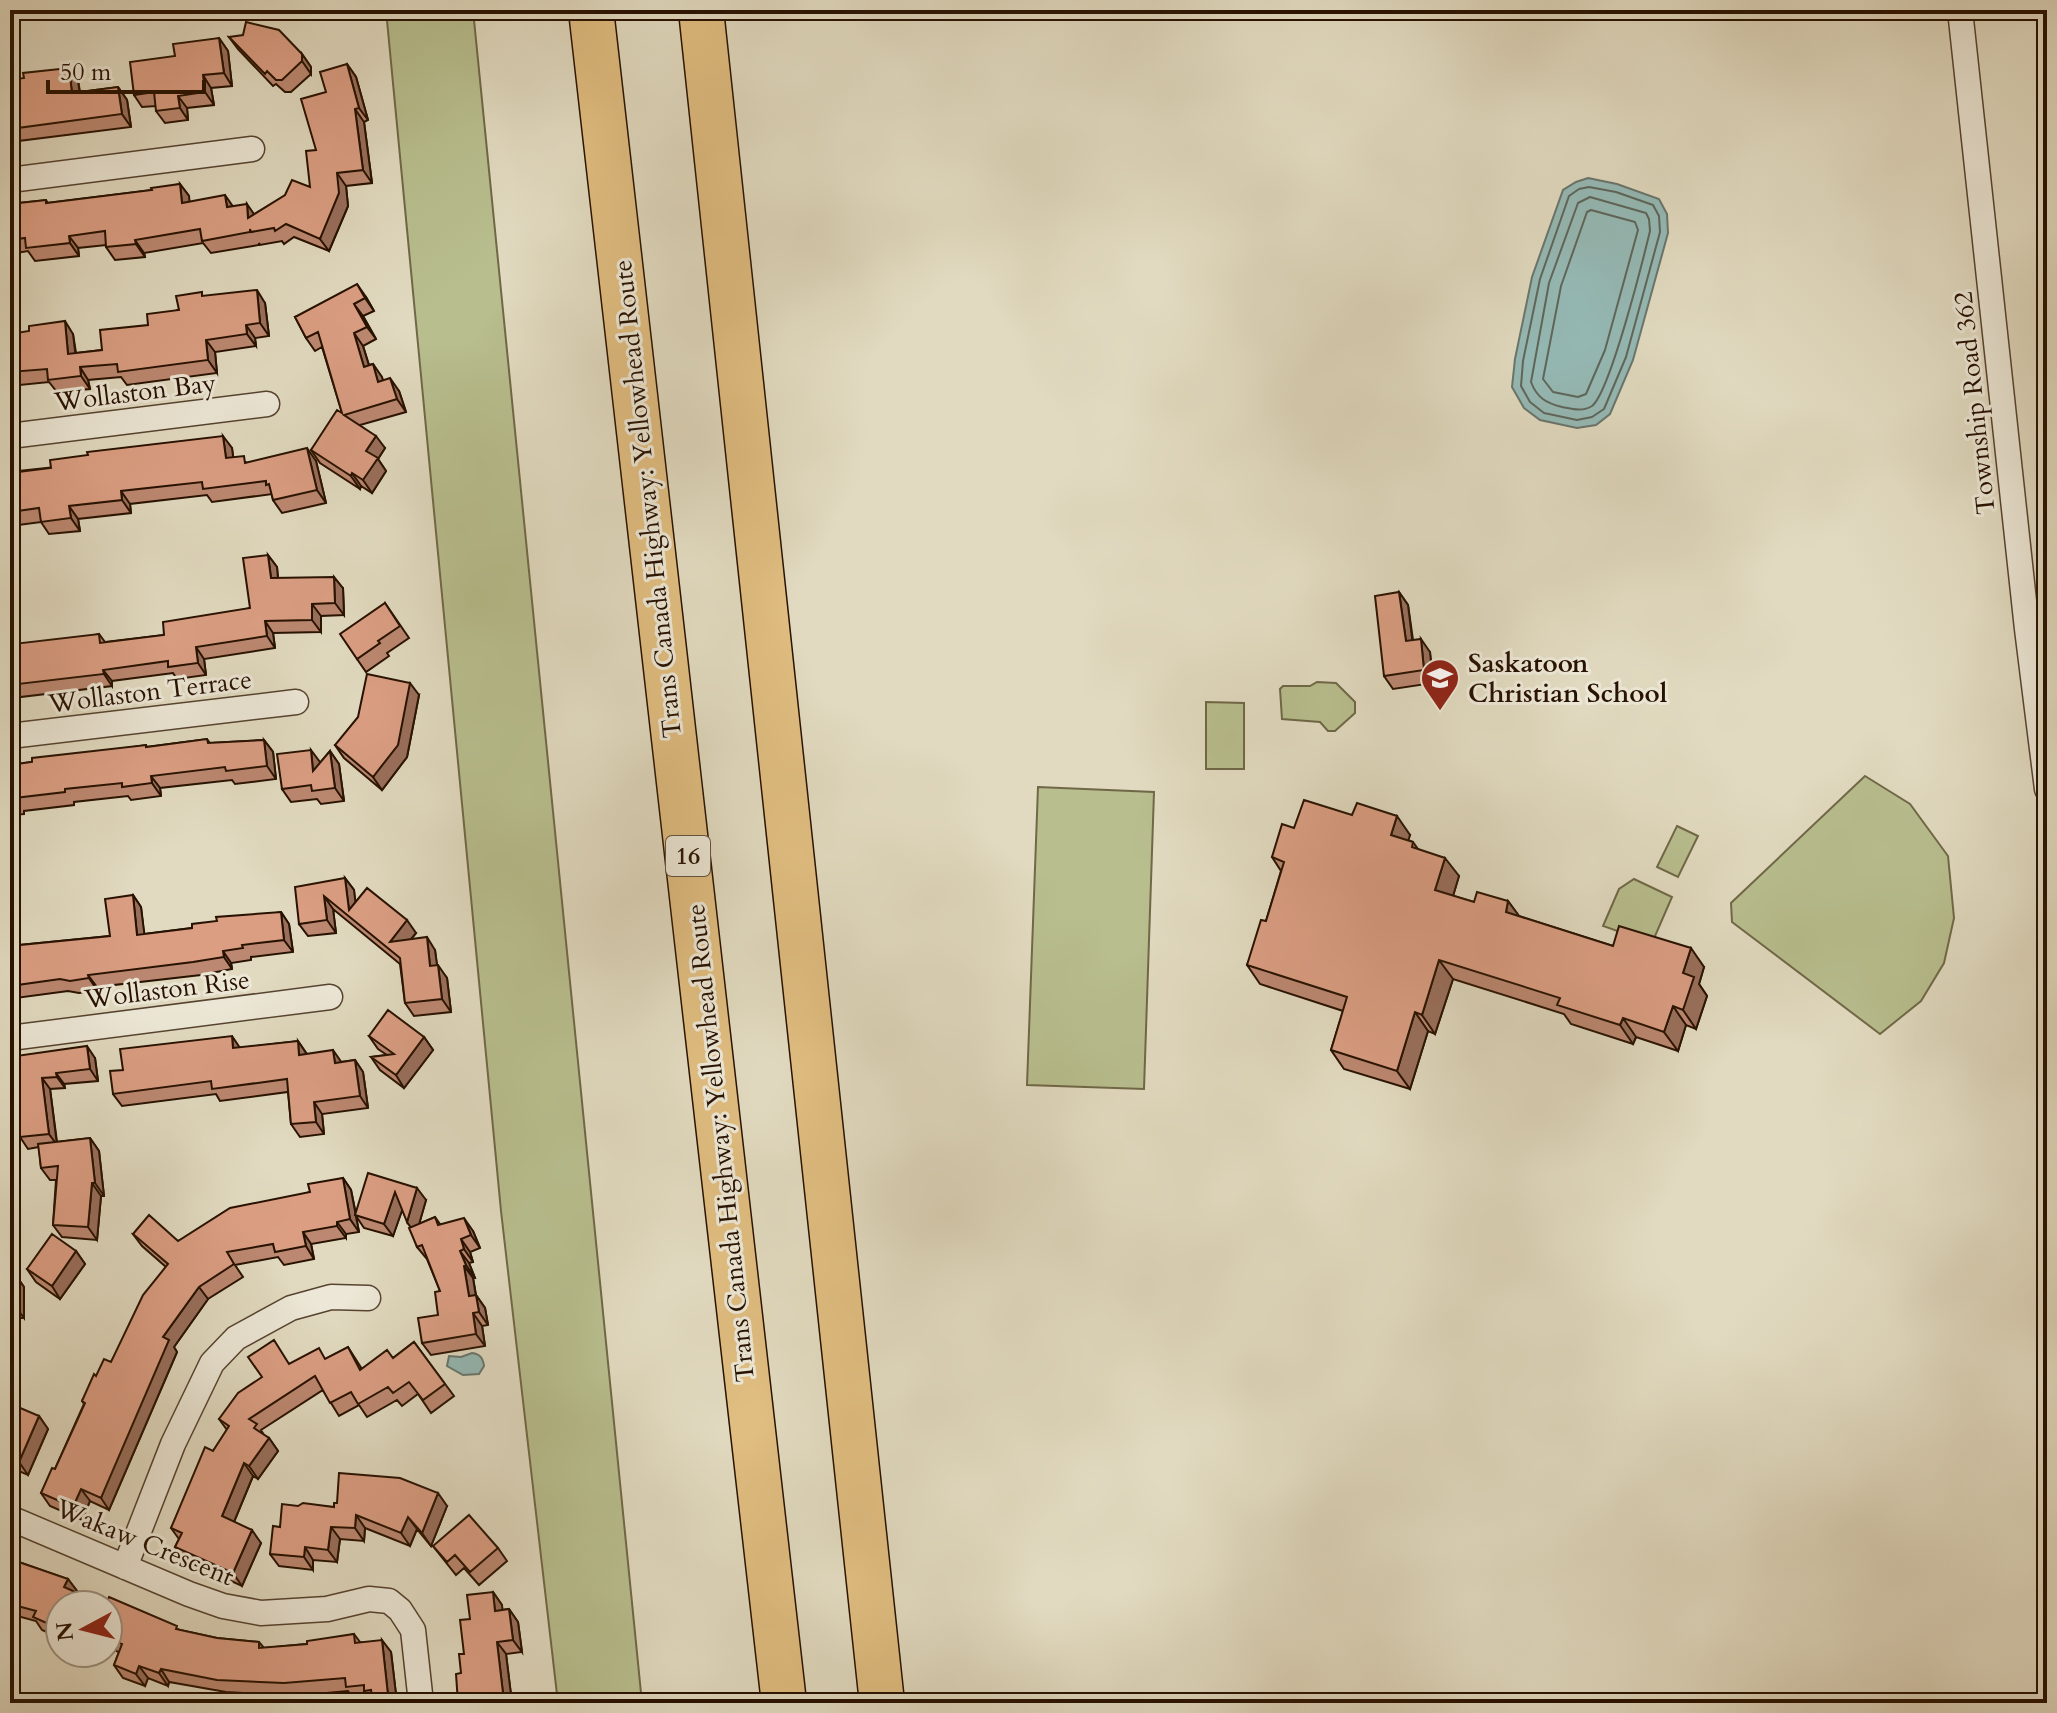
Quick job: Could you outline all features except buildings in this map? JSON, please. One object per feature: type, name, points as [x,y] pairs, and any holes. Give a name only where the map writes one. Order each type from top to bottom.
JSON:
[{"type":"highway","name":"Trans Canada Highway: Yellowhead Route","points":[[591,10],[784,1703]]},
{"type":"highway","points":[[701,10],[882,1703]]},
{"type":"street","name":"Township Road 362","points":[[1960,10],[2047,789]]},
{"type":"street","points":[[10,180],[252,149]]},
{"type":"street","name":"Wollaston Bay","points":[[10,436],[267,404]]},
{"type":"street","name":"Wollaston Terrace","points":[[10,736],[296,702]]},
{"type":"street","name":"Wollaston Rise","points":[[10,1038],[330,997]]},
{"type":"street","points":[[125,1567],[173,1444],[212,1363],[236,1338],[291,1308],[331,1297],[368,1298]]},
{"type":"street","name":"Wakaw Crescent","points":[[10,1518],[223,1606],[261,1613],[327,1609],[369,1599],[389,1601],[400,1610],[413,1630],[421,1703]]},
{"type":"green space","points":[[386,10],[473,10],[642,1703],[558,1703],[501,1211]]},
{"type":"green space","points":[[1317,682],[1336,683],[1355,702],[1355,713],[1335,731],[1328,731],[1320,722],[1282,719],[1280,689],[1283,686],[1310,686]]},
{"type":"green space","points":[[1206,702],[1244,703],[1244,769],[1206,769]]},
{"type":"green space","points":[[1865,776],[1910,804],[1948,856],[1954,918],[1944,963],[1921,1001],[1880,1034],[1732,922],[1731,903]]},
{"type":"green space","points":[[1038,787],[1154,792],[1144,1089],[1027,1085]]},
{"type":"green space","points":[[1677,826],[1698,836],[1678,877],[1657,867]]},
{"type":"green space","points":[[1634,879],[1672,897],[1652,943],[1603,926],[1619,889]]},
{"type":"water","points":[[1588,178],[1617,184],[1659,199],[1667,214],[1668,233],[1633,360],[1610,414],[1596,425],[1577,428],[1540,420],[1524,408],[1512,387],[1532,277],[1563,190]]},
{"type":"water","points":[[472,1353],[479,1355],[483,1361],[484,1366],[479,1374],[463,1375],[447,1366],[449,1356],[461,1357]]},
{"type":"place","name":"Saskatoon Christian School","points":[[1440,712]]}]
